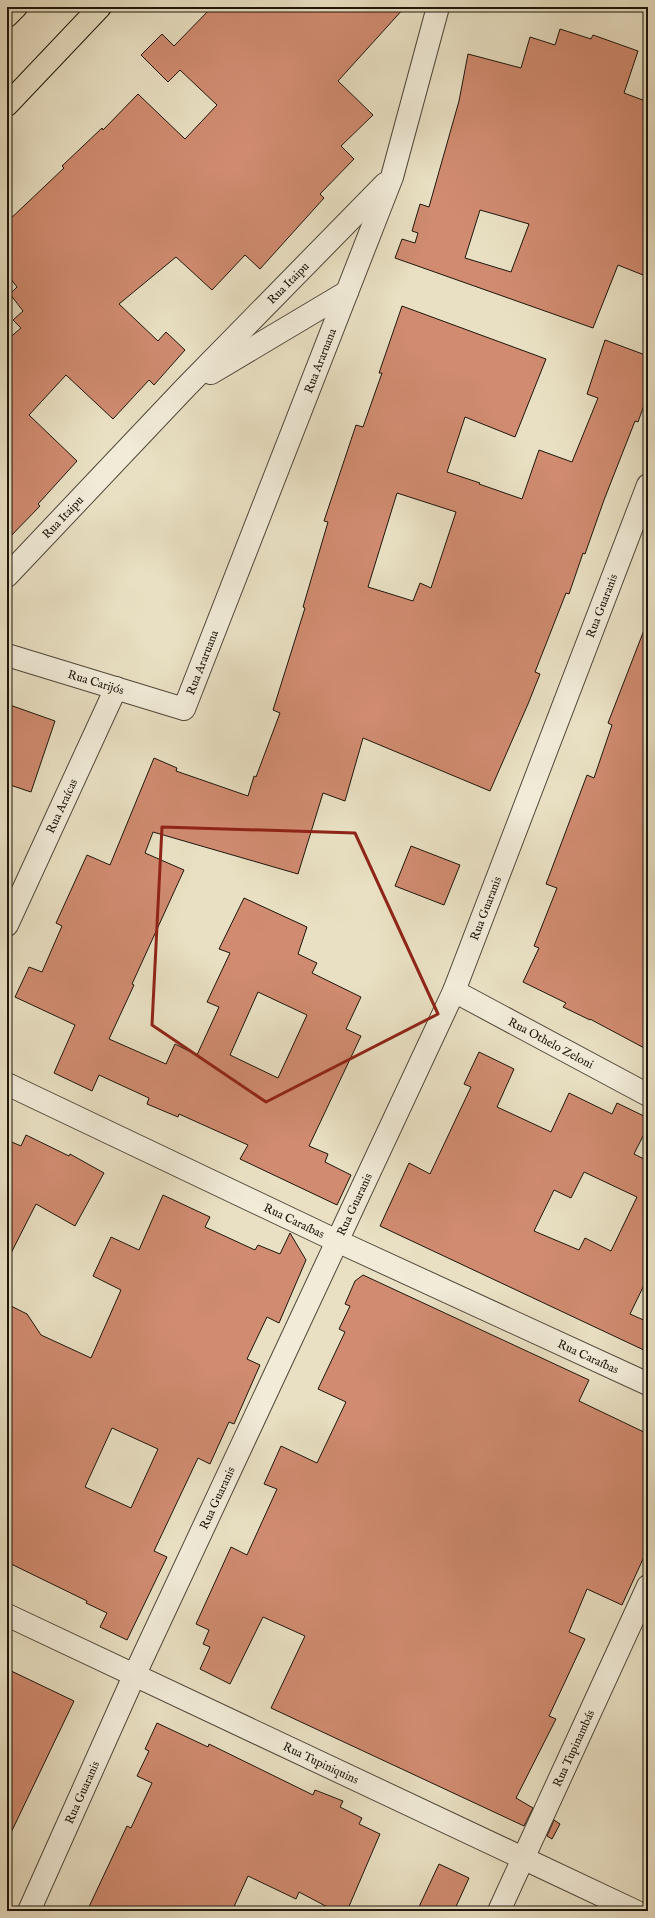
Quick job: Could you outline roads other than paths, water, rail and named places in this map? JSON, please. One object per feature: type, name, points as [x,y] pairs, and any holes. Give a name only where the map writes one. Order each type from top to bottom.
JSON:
[{"type":"highway","points":[[7,16],[16,7]]},
{"type":"highway","points":[[7,105],[100,7]]},
{"type":"street","name":"Rua Araruana","points":[[184,709],[392,178],[438,7]]},
{"type":"street","name":"Rua Itaipu","points":[[7,576],[185,388],[392,178]]},
{"type":"street","name":"Rua Itaipu","points":[[185,388],[347,292]]},
{"type":"street","name":"Rua Guaranis","points":[[29,1911],[134,1676],[454,991],[648,485]]},
{"type":"street","name":"Rua Carijós","points":[[7,655],[184,709]]},
{"type":"street","name":"Rua Araícas","points":[[7,925],[116,688]]},
{"type":"street","name":"Rua Othelo Zeloni","points":[[454,991],[648,1095]]},
{"type":"street","name":"Rua Caraíbas","points":[[7,1084],[337,1241],[648,1384]]},
{"type":"street","name":"Rua Tupinambás","points":[[499,1911],[648,1586]]},
{"type":"street","name":"Rua Tupiniquins","points":[[7,1615],[635,1911]]}]
